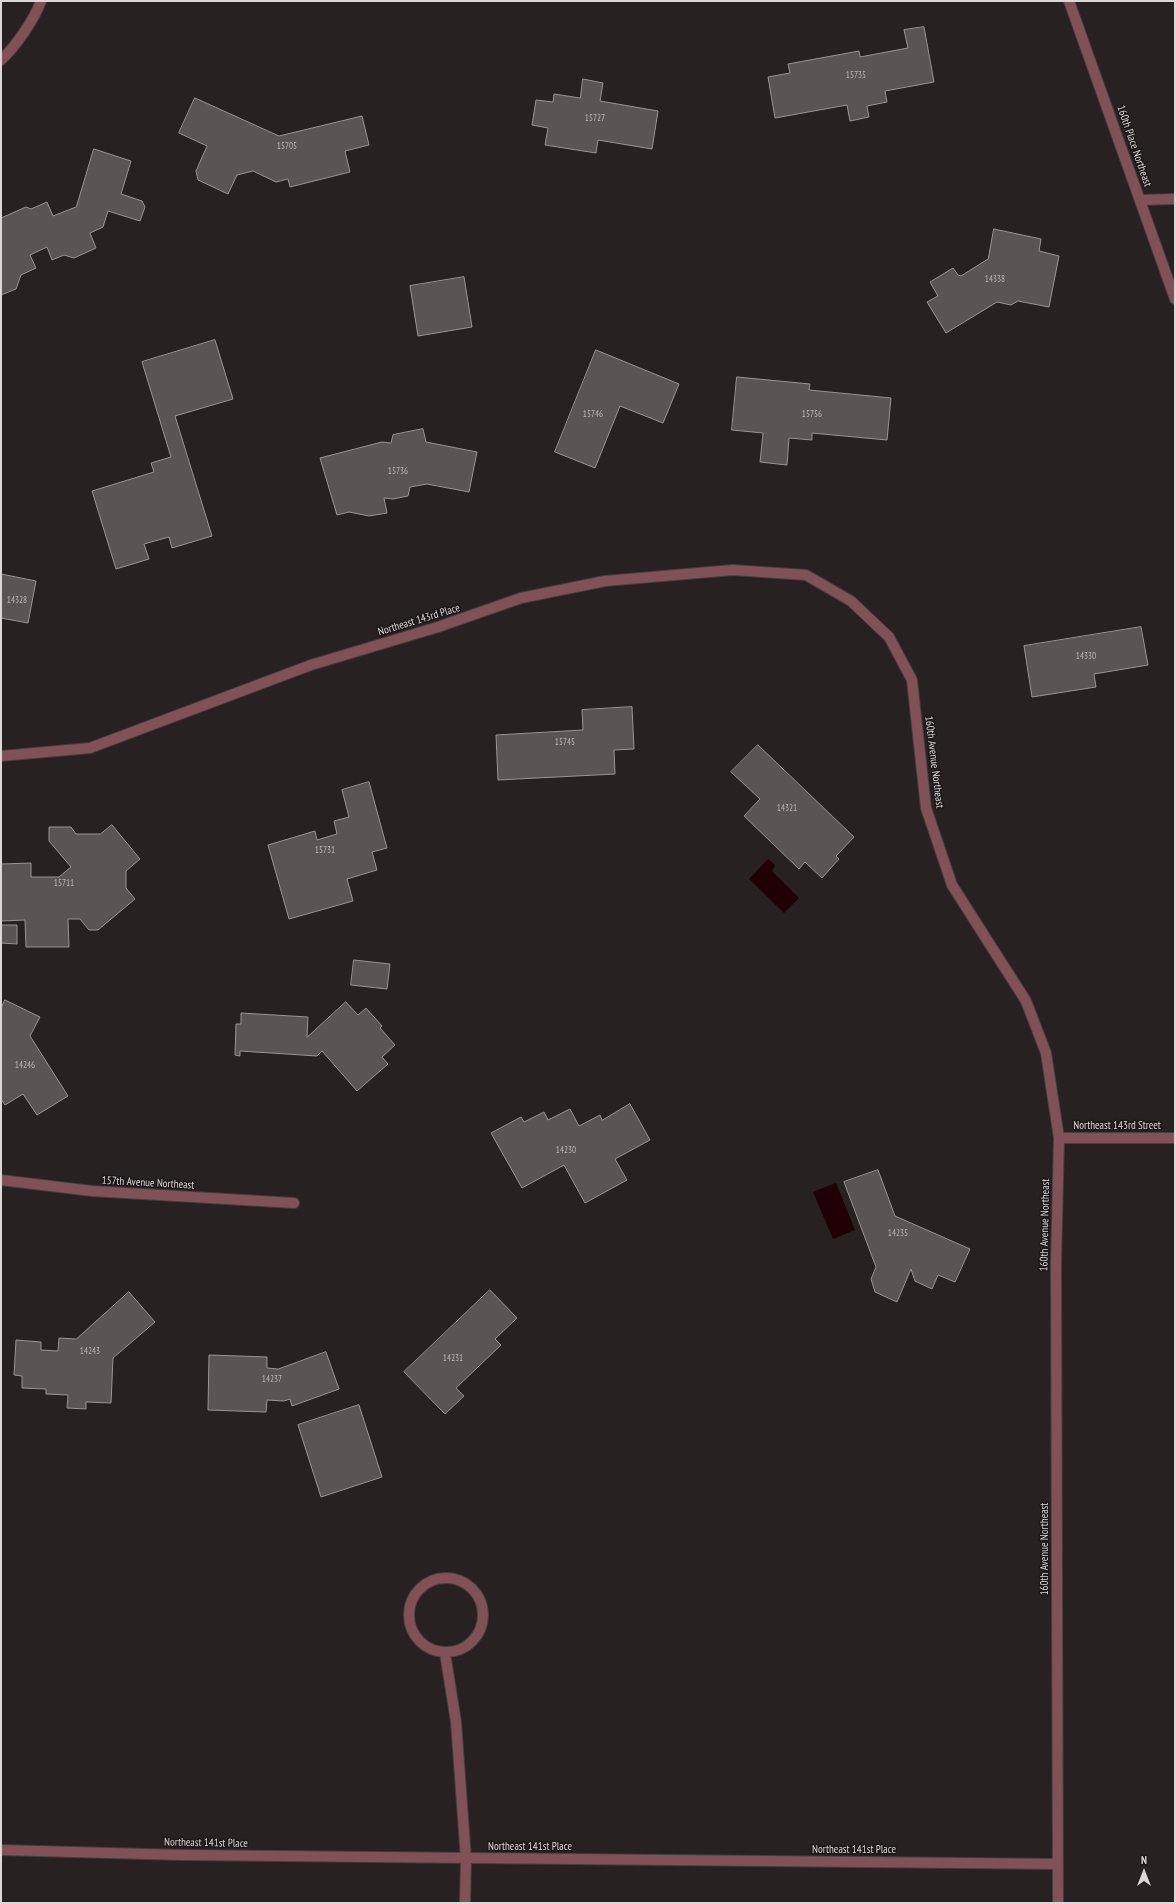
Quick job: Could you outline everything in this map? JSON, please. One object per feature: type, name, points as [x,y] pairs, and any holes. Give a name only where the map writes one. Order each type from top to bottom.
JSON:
[{"type":"street","points":[[1,60],[8,54],[38,10],[41,1]]},
{"type":"street","name":"160th Place Northeast","points":[[1069,1],[1175,299]]},
{"type":"street","points":[[1140,200],[1175,199]]},
{"type":"street","name":"Northeast 143rd Place","points":[[1,756],[90,748],[311,665],[438,627],[521,598],[605,581],[733,570],[806,576],[851,601]]},
{"type":"street","name":"160th Avenue Northeast","points":[[851,601],[889,637],[912,680],[926,808],[952,885],[1026,1001],[1046,1053],[1059,1138],[1056,1263],[1058,1903]]},
{"type":"street","name":"Northeast 143rd Street","points":[[1059,1138],[1175,1138]]},
{"type":"street","name":"157th Avenue Northeast","points":[[1,1180],[92,1191],[294,1203]]},
{"type":"street","points":[[448,1577],[461,1580],[472,1588],[480,1598],[484,1610],[483,1623],[474,1640],[469,1645],[458,1651],[445,1652],[433,1650],[423,1644],[415,1636],[410,1625],[408,1613],[411,1602],[426,1583],[436,1579],[448,1577]]},
{"type":"street","points":[[445,1652],[456,1722],[466,1859],[465,1903]]},
{"type":"street","name":"Northeast 141st Place","points":[[1,1850],[182,1855],[466,1859],[1058,1864]]},
{"type":"shaded area","points":[[768,859],[775,865],[772,871],[799,898],[784,913],[749,879]]},
{"type":"shaded area","points":[[836,1183],[855,1230],[833,1239],[813,1192]]},
{"type":"building","points":[[924,27],[934,82],[885,91],[887,102],[867,106],[869,117],[850,121],[847,105],[775,118],[768,77],[790,73],[788,64],[859,51],[860,57],[908,48],[904,30]]},
{"type":"building","points":[[583,79],[603,83],[600,101],[658,111],[652,149],[598,140],[596,153],[545,145],[548,128],[532,125],[536,100],[553,102],[554,94],[580,98]]},
{"type":"building","points":[[195,98],[279,136],[362,116],[369,145],[345,151],[350,172],[290,187],[288,179],[276,182],[253,171],[237,175],[228,194],[198,180],[196,171],[207,146],[179,133]]},
{"type":"building","points":[[94,149],[131,161],[121,194],[142,201],[145,207],[140,221],[108,211],[103,227],[90,233],[96,248],[74,258],[64,255],[52,260],[47,247],[30,255],[36,268],[21,275],[16,289],[1,295],[1,218],[26,207],[31,209],[47,202],[53,216],[76,207]]},
{"type":"building","points":[[994,229],[1041,239],[1039,251],[1059,256],[1049,307],[1018,301],[1011,305],[997,302],[946,333],[927,302],[938,296],[930,282],[953,268],[958,275],[961,276],[988,259]]},
{"type":"building","points":[[464,277],[472,327],[418,336],[410,286]]},
{"type":"building","points":[[215,340],[233,399],[175,416],[212,536],[172,548],[169,537],[144,544],[149,559],[116,569],[92,491],[154,472],[151,463],[171,457],[142,362]]},
{"type":"building","points":[[596,350],[679,384],[663,423],[620,406],[595,468],[555,452]]},
{"type":"building","points":[[737,377],[810,384],[809,390],[891,398],[887,440],[812,433],[812,440],[789,438],[787,465],[760,462],[763,433],[732,430]]},
{"type":"building","points":[[423,429],[426,442],[477,452],[469,492],[427,484],[410,487],[408,496],[393,499],[384,498],[387,513],[369,516],[349,512],[337,515],[320,458],[382,442],[391,443],[393,435]]},
{"type":"building","points":[[1,574],[36,581],[28,623],[1,618]]},
{"type":"building","points":[[1141,627],[1148,665],[1094,674],[1096,687],[1032,697],[1024,646]]},
{"type":"building","points":[[632,707],[634,749],[614,750],[615,774],[498,780],[496,735],[583,730],[582,710]]},
{"type":"building","points":[[758,745],[854,837],[836,856],[839,859],[822,878],[805,862],[799,869],[744,816],[760,799],[731,772]]},
{"type":"building","points":[[369,782],[387,848],[372,852],[377,870],[347,879],[353,901],[289,919],[268,845],[315,831],[317,840],[337,834],[334,821],[349,817],[342,790]]},
{"type":"building","points":[[112,825],[140,859],[126,871],[126,888],[135,899],[98,930],[89,930],[80,919],[68,919],[69,947],[26,947],[25,920],[1,921],[1,864],[31,863],[31,877],[59,877],[71,867],[49,841],[49,827],[71,827],[76,834],[100,834]]},
{"type":"building","points":[[1,925],[17,925],[17,944],[1,943]]},
{"type":"building","points":[[354,960],[390,964],[387,989],[351,985]]},
{"type":"building","points":[[5,1000],[40,1017],[30,1036],[68,1096],[37,1115],[23,1094],[5,1105],[1,1099],[1,1009]]},
{"type":"building","points":[[346,1002],[358,1015],[366,1008],[382,1026],[380,1028],[395,1045],[382,1057],[388,1064],[357,1091],[322,1051],[317,1056],[240,1051],[240,1056],[235,1055],[236,1024],[241,1024],[241,1013],[308,1017],[307,1037]]},
{"type":"building","points":[[630,1104],[650,1140],[615,1159],[627,1180],[585,1203],[564,1165],[522,1188],[491,1133],[521,1117],[524,1122],[544,1112],[548,1120],[570,1109],[579,1126],[600,1115],[602,1120]]},
{"type":"building","points":[[878,1170],[895,1216],[970,1249],[955,1282],[938,1275],[932,1289],[915,1281],[911,1269],[897,1302],[875,1292],[871,1279],[876,1267],[844,1182]]},
{"type":"building","points":[[490,1290],[517,1318],[495,1339],[501,1345],[456,1388],[464,1396],[445,1414],[404,1372]]},
{"type":"building","points":[[129,1292],[155,1322],[113,1358],[111,1403],[86,1402],[86,1409],[67,1408],[68,1395],[46,1394],[46,1389],[22,1388],[22,1376],[14,1375],[16,1340],[41,1342],[41,1350],[58,1351],[59,1338],[76,1339]]},
{"type":"building","points":[[326,1352],[339,1389],[292,1406],[290,1399],[284,1401],[267,1400],[266,1412],[208,1410],[209,1355],[267,1357],[267,1368],[278,1369]]},
{"type":"building","points":[[359,1405],[382,1477],[321,1497],[298,1425]]}]
